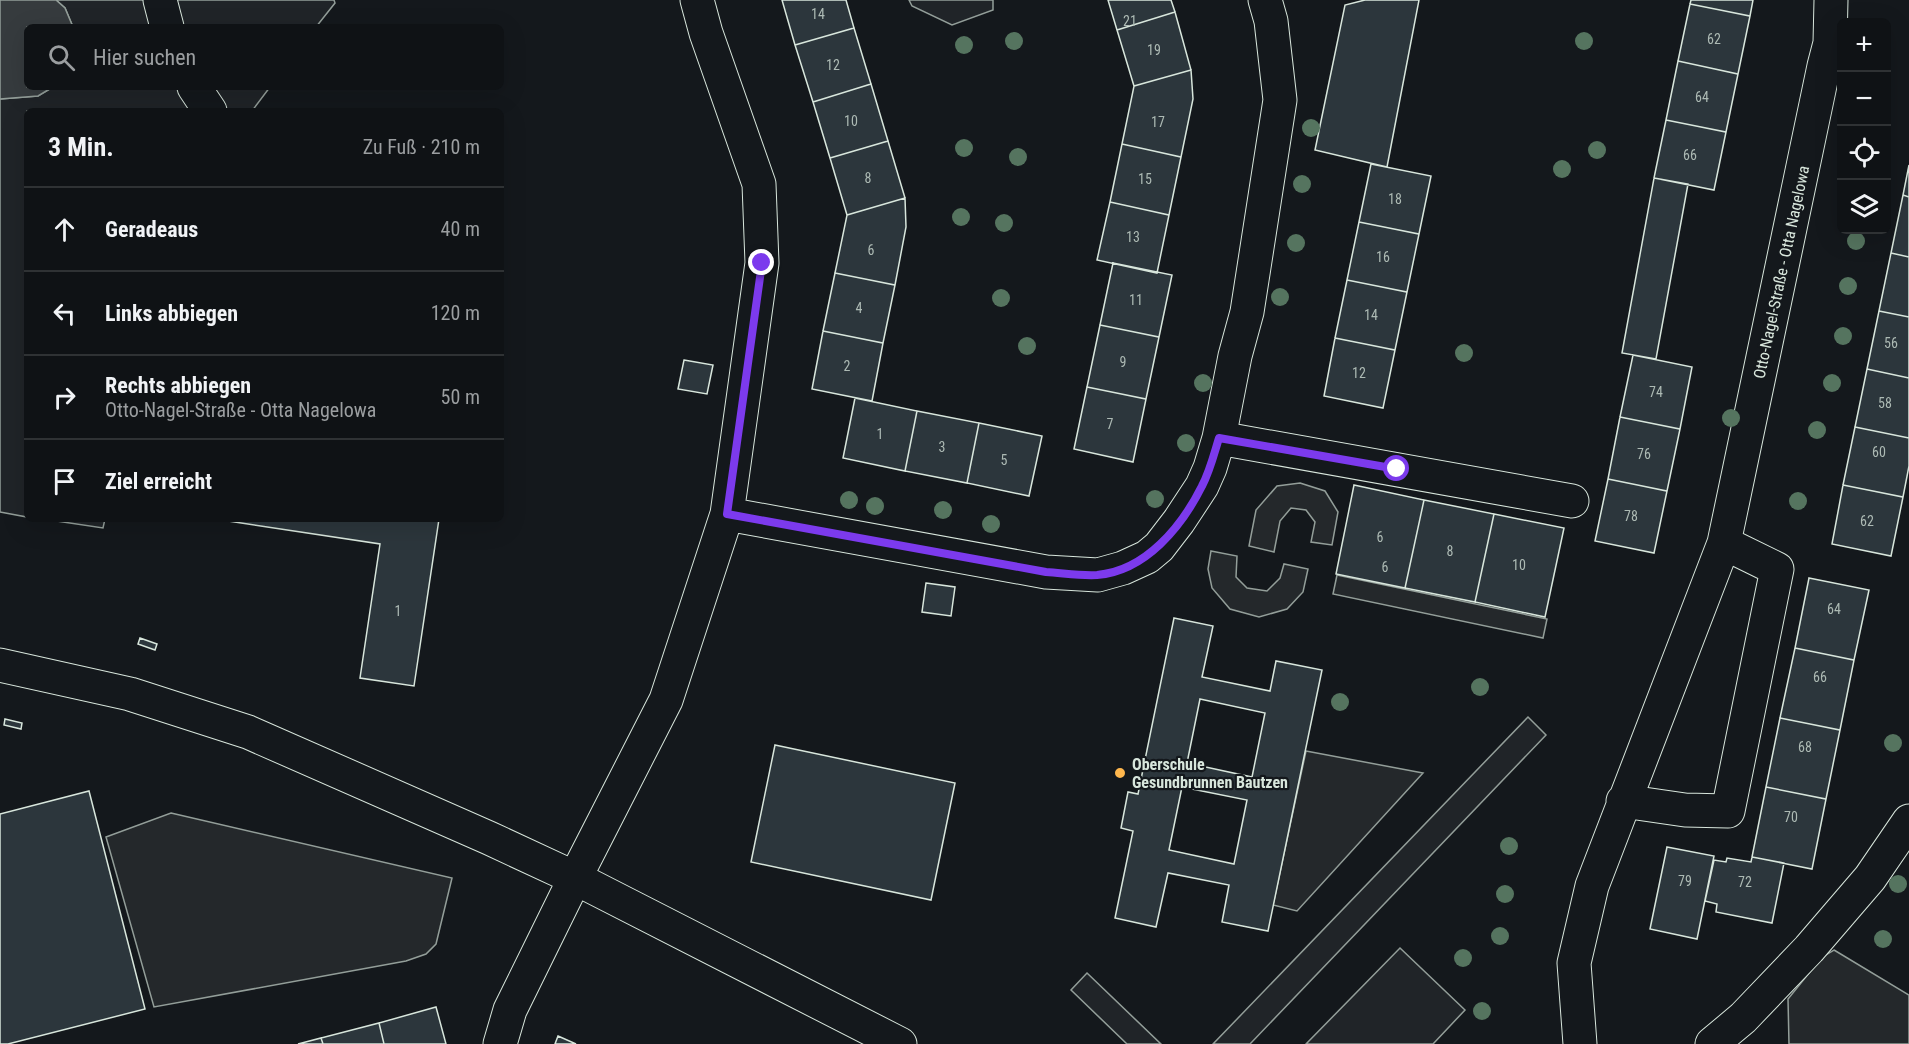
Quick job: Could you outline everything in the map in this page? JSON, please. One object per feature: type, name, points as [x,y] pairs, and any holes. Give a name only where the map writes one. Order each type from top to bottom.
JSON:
[{"type":"street","points":[[160,0],[166,24]]},
{"type":"street","points":[[500,1044],[510,1010],[666,700],[727,514],[762,263],[759,184],[706,33],[697,0]]},
{"type":"street","points":[[727,514],[1046,572],[1098,575],[1123,568],[1147,557],[1159,547],[1202,486],[1219,438],[1235,356],[1247,312],[1280,100],[1271,21],[1264,0]]},
{"type":"street","name":"Otto-Nagel-Straße - Otta Nagelowa","points":[[1580,1044],[1574,963],[1592,886],[1724,543],[1830,43],[1831,0]]},
{"type":"street","points":[[196,90],[208,108]]},
{"type":"street","points":[[1219,438],[1572,501]]},
{"type":"street","points":[[1623,801],[1685,810],[1728,812],[1777,569],[1724,543]]},
{"type":"street","points":[[0,665],[130,694],[248,732],[575,878],[900,1044]]},
{"type":"street","points":[[1712,1044],[1743,1018],[1809,949],[1870,878],[1909,820]]},
{"type":"shaded area","points":[[0,0],[56,0],[65,8],[72,24],[24,24],[24,90],[48,90],[38,96],[0,99]]},
{"type":"shaded area","points":[[56,0],[334,0],[335,3],[318,24],[72,24],[65,8]]},
{"type":"shaded area","points":[[909,0],[993,0],[993,10],[952,25],[912,6]]},
{"type":"shaded area","points":[[48,90],[268,90],[254,108],[24,108],[24,516],[0,512],[0,99],[38,96]]},
{"type":"shaded area","points":[[1300,483],[1325,491],[1338,512],[1332,545],[1311,542],[1315,522],[1306,510],[1291,508],[1280,521],[1274,552],[1249,546],[1256,510],[1277,486]]},
{"type":"shaded area","points":[[63,522],[104,522],[103,528]]},
{"type":"shaded area","points":[[1211,551],[1237,556],[1236,577],[1247,588],[1267,591],[1280,578],[1284,564],[1308,569],[1303,592],[1287,609],[1259,617],[1230,609],[1212,588],[1208,569]]},
{"type":"shaded area","points":[[1337,575],[1547,619],[1543,638],[1333,594]]},
{"type":"shaded area","points":[[1528,717],[1546,735],[1250,1044],[1213,1044]]},
{"type":"shaded area","points":[[1306,751],[1423,773],[1297,911],[1273,905]]},
{"type":"shaded area","points":[[171,813],[452,878],[436,944],[426,954],[406,961],[154,1007],[106,837]]},
{"type":"shaded area","points":[[1400,948],[1465,1010],[1433,1044],[1306,1044]]},
{"type":"shaded area","points":[[1834,950],[1909,995],[1909,1044],[1789,1044],[1788,999],[1822,957]]},
{"type":"shaded area","points":[[1087,973],[1161,1044],[1127,1044],[1071,990]]},
{"type":"building","points":[[782,0],[846,0],[854,28],[795,45]]},
{"type":"building","points":[[1108,0],[1171,0],[1175,12],[1117,30]]},
{"type":"building","points":[[1365,0],[1419,0],[1387,167],[1315,150],[1345,5]]},
{"type":"building","points":[[1691,0],[1753,0],[1750,16],[1690,4]]},
{"type":"building","points":[[1690,4],[1750,16],[1738,74],[1678,61]]},
{"type":"building","points":[[1175,12],[1191,70],[1134,86],[1117,30]]},
{"type":"building","points":[[854,28],[871,84],[813,102],[795,45]]},
{"type":"building","points":[[1678,61],[1738,74],[1726,132],[1666,120]]},
{"type":"building","points":[[1191,70],[1193,99],[1181,157],[1122,144],[1134,86]]},
{"type":"building","points":[[871,84],[888,141],[830,158],[813,102]]},
{"type":"building","points":[[1666,120],[1726,132],[1714,190],[1654,178]]},
{"type":"building","points":[[888,141],[905,198],[847,215],[830,158]]},
{"type":"building","points":[[1122,144],[1181,157],[1169,215],[1110,202]]},
{"type":"building","points":[[1371,164],[1431,176],[1419,234],[1359,222]]},
{"type":"building","points":[[1909,165],[1909,197],[1903,195]]},
{"type":"building","points":[[1654,178],[1688,184],[1656,359],[1622,353]]},
{"type":"building","points":[[1903,195],[1909,197],[1909,257],[1891,253]]},
{"type":"building","points":[[905,198],[906,227],[895,285],[835,273],[847,215]]},
{"type":"building","points":[[1110,202],[1169,215],[1157,273],[1097,260]]},
{"type":"building","points":[[1359,222],[1419,234],[1407,292],[1347,280]]},
{"type":"building","points":[[1891,253],[1909,257],[1909,317],[1879,311]]},
{"type":"building","points":[[1113,263],[1172,275],[1159,337],[1100,325]]},
{"type":"building","points":[[835,273],[895,285],[883,343],[823,331]]},
{"type":"building","points":[[1347,280],[1407,292],[1395,350],[1335,338]]},
{"type":"building","points":[[1879,311],[1909,317],[1909,378],[1867,369]]},
{"type":"building","points":[[1100,325],[1159,337],[1146,399],[1087,387]]},
{"type":"building","points":[[823,331],[883,343],[872,401],[812,389]]},
{"type":"building","points":[[1335,338],[1395,350],[1383,408],[1324,396]]},
{"type":"building","points":[[1633,355],[1692,367],[1680,429],[1620,417]]},
{"type":"building","points":[[684,360],[713,365],[707,394],[678,389]]},
{"type":"building","points":[[1867,369],[1909,378],[1909,438],[1855,427]]},
{"type":"building","points":[[1087,387],[1146,399],[1133,462],[1074,449]]},
{"type":"building","points":[[855,398],[917,411],[905,471],[843,458]]},
{"type":"building","points":[[917,411],[979,423],[967,483],[905,471]]},
{"type":"building","points":[[1620,417],[1680,429],[1667,491],[1608,479]]},
{"type":"building","points":[[979,423],[1042,436],[1029,496],[967,483]]},
{"type":"building","points":[[1855,427],[1909,438],[1909,466],[1903,497],[1843,485]]},
{"type":"building","points":[[1608,479],[1667,491],[1654,553],[1595,541]]},
{"type":"building","points":[[1354,485],[1424,500],[1405,588],[1336,574]]},
{"type":"building","points":[[1843,485],[1903,497],[1891,556],[1832,544]]},
{"type":"building","points":[[1424,500],[1494,514],[1475,602],[1405,588]]},
{"type":"building","points":[[1494,514],[1564,528],[1545,617],[1475,602]]},
{"type":"building","points":[[235,522],[439,522],[414,686],[360,678],[380,544]]},
{"type":"building","points":[[1809,578],[1869,590],[1854,660],[1795,648]]},
{"type":"building","points":[[926,583],[955,587],[951,616],[922,612]]},
{"type":"building","points":[[1174,618],[1213,626],[1202,677],[1270,691],[1276,661],[1322,670],[1268,931],[1222,922],[1229,885],[1168,873],[1156,927],[1115,918],[1133,831],[1121,828],[1128,792],[1138,794]],"holes":[[[1200,699],[1265,713],[1252,777],[1187,763]],[[1182,787],[1247,800],[1234,864],[1169,850]]]},
{"type":"building","points":[[140,638],[157,644],[155,650],[138,644]]},
{"type":"building","points":[[1795,648],[1854,660],[1840,730],[1780,718]]},
{"type":"building","points":[[1780,718],[1840,730],[1826,799],[1766,787]]},
{"type":"building","points":[[5,719],[22,723],[21,729],[4,725]]},
{"type":"building","points":[[775,745],[955,783],[931,900],[751,862]]},
{"type":"building","points":[[1766,787],[1826,799],[1812,869],[1752,857]]},
{"type":"building","points":[[89,791],[145,1009],[8,1044],[0,1044],[0,814]]},
{"type":"building","points":[[1667,847],[1714,856],[1697,939],[1650,929]]},
{"type":"building","points":[[1752,857],[1784,863],[1772,923],[1716,912],[1717,904],[1705,901],[1714,860],[1726,862],[1727,858],[1751,862]]},
{"type":"building","points":[[436,1007],[446,1044],[384,1044],[379,1023]]},
{"type":"building","points":[[379,1023],[384,1044],[323,1044],[321,1038]]},
{"type":"building","points":[[558,1036],[576,1044],[555,1044]]},
{"type":"building","points":[[321,1038],[323,1044],[298,1044]]},
{"type":"place","name":"Oberschule Gesundbrunnen Bautzen","points":[[1120,773]]},
{"type":"route","points":[[762,263],[751,355],[727,514],[1046,572],[1098,575],[1123,568],[1147,557],[1159,547],[1202,486],[1219,438],[1397,469]]}]
